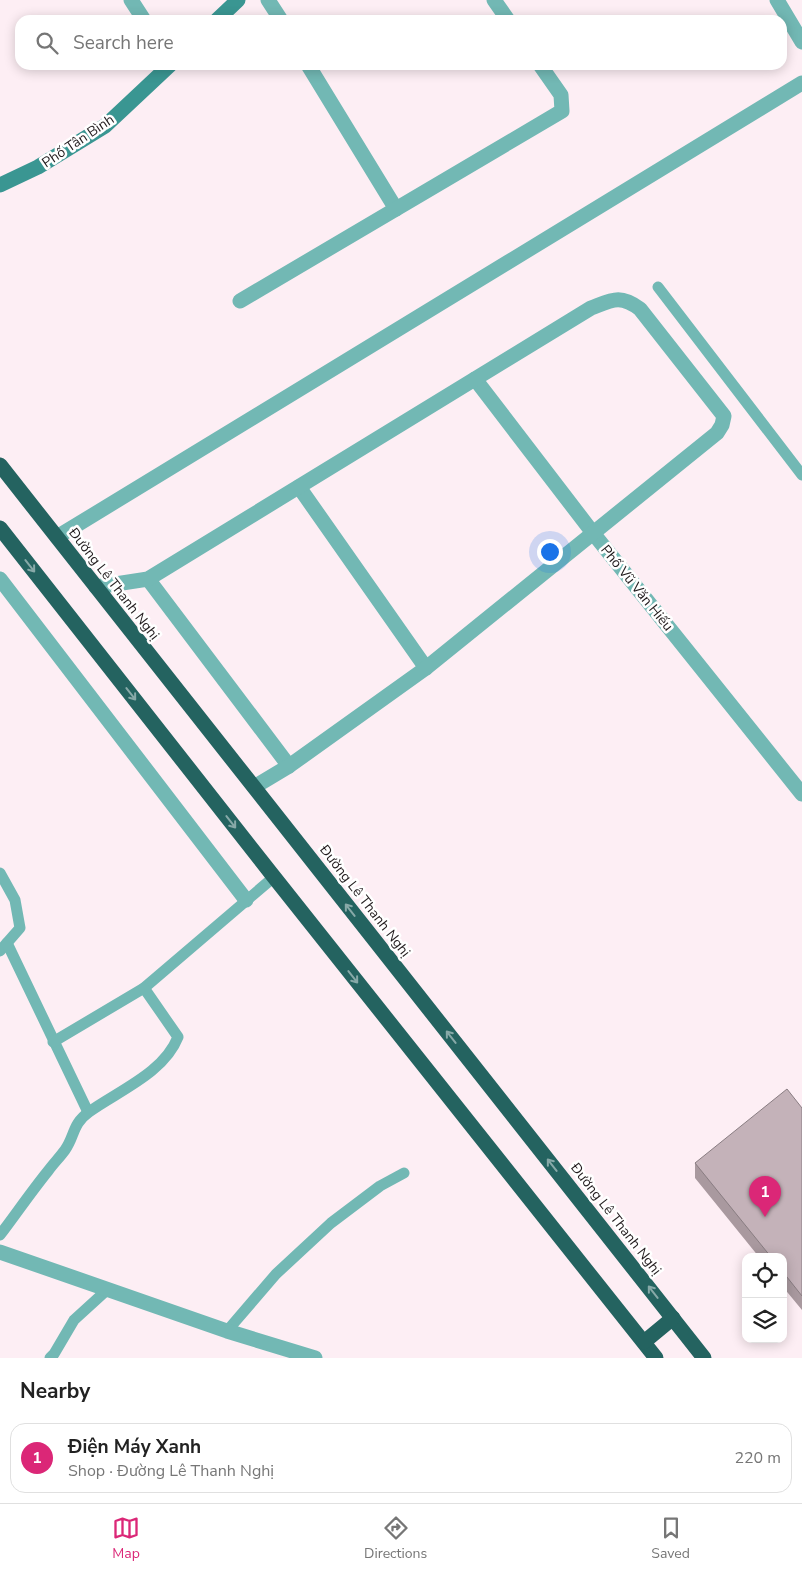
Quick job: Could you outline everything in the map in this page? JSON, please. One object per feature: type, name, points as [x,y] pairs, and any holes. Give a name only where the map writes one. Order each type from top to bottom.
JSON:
[{"type":"highway","name":"Đường Lê Thanh Nghị","points":[[0,465],[704,1358]]},
{"type":"highway","points":[[0,528],[656,1358]]},
{"type":"highway","points":[[644,1342],[673,1318]]},
{"type":"street","points":[[131,0],[141,15]]},
{"type":"street","points":[[222,15],[238,0]]},
{"type":"street","points":[[268,0],[278,15]]},
{"type":"street","points":[[494,0],[504,15]]},
{"type":"street","points":[[777,0],[786,15]]},
{"type":"street","points":[[787,17],[802,42]]},
{"type":"street","name":"Phố Tân Bình","points":[[0,185],[38,167],[105,126],[165,70]]},
{"type":"street","points":[[311,70],[396,209]]},
{"type":"street","points":[[240,301],[562,111],[561,95],[544,70]]},
{"type":"street","points":[[57,538],[802,82]]},
{"type":"street","points":[[96,587],[148,579],[591,308],[614,299],[629,301],[640,309],[724,416],[724,421],[717,433],[426,668],[289,766],[254,787]]},
{"type":"street","name":"Phố Vũ Văn Hiếu","points":[[475,379],[593,533],[802,794]]},
{"type":"street","points":[[299,487],[426,668]]},
{"type":"street","points":[[148,579],[289,766]]},
{"type":"street","points":[[0,580],[246,900]]},
{"type":"street","points":[[0,1252],[227,1331],[315,1358]]},
{"type":"lane","points":[[658,287],[802,475]]},
{"type":"lane","points":[[0,873],[15,900],[20,928],[3,947],[88,1112]]},
{"type":"lane","points":[[53,1042],[144,988],[274,877]]},
{"type":"lane","points":[[0,1235],[66,1149],[76,1125],[88,1112],[150,1072],[174,1046],[178,1037],[144,988]]},
{"type":"lane","points":[[227,1331],[276,1274],[331,1224],[380,1186],[404,1173]]},
{"type":"lane","points":[[50,1358],[74,1320],[108,1289]]},
{"type":"building","points":[[787,1089],[802,1108],[802,1296],[787,1277],[787,1253],[768,1253],[695,1163]]},
{"type":"place","name":"Điện Máy Xanh","points":[[765,1217]]}]
